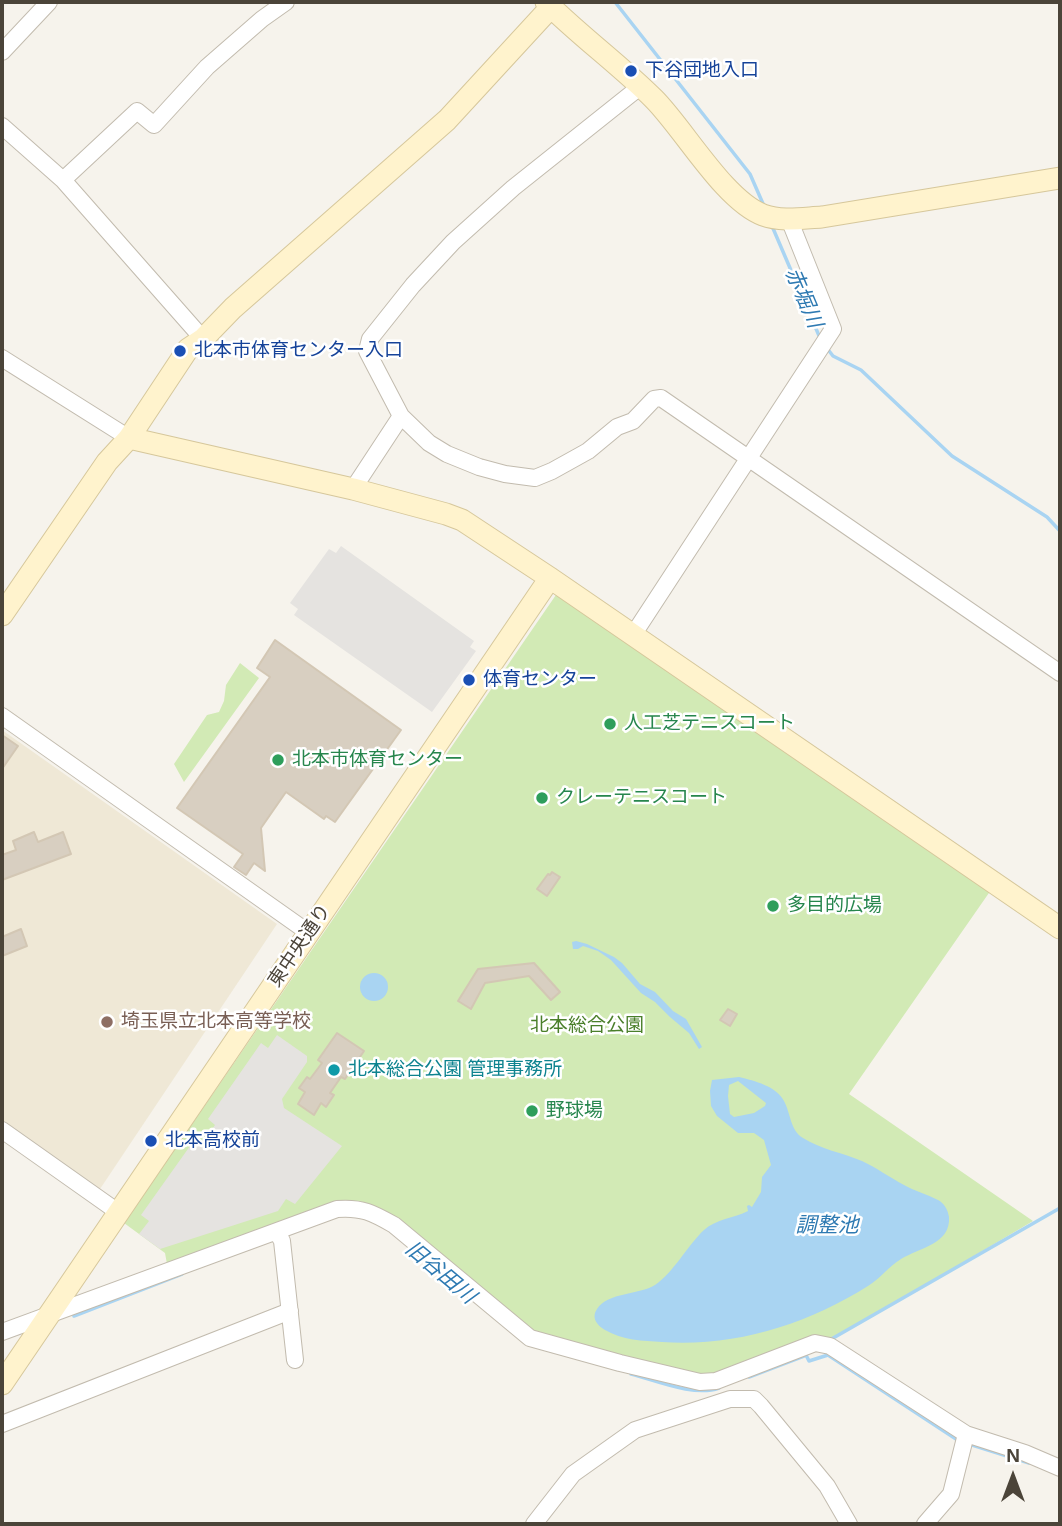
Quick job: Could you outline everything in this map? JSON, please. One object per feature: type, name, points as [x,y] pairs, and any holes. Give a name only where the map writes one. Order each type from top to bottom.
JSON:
[{"type":"street","points":[[2,52],[49,2]]},
{"type":"street","points":[[62,180],[137,111],[154,125],[207,67],[278,4]]},
{"type":"street","points":[[2,615],[107,462],[129,438],[188,349],[203,339],[243,299],[447,120],[549,4],[657,102],[723,184],[746,205],[764,215],[789,219],[822,216],[1060,178]]},
{"type":"street","points":[[641,86],[513,188],[453,242],[413,285],[370,339],[367,351],[401,416],[429,443],[447,454],[479,467],[535,478],[588,451],[617,427],[633,421],[654,399],[661,398],[1060,673]]},
{"type":"street","points":[[2,126],[62,180],[203,339]]},
{"type":"street","points":[[633,635],[833,329],[789,219]]},
{"type":"street","points":[[2,358],[129,438],[353,489],[462,520],[1060,928]]},
{"type":"street","points":[[353,489],[401,416]]},
{"type":"street","name":"東中央通り","points":[[2,1384],[550,578]]},
{"type":"street","points":[[2,716],[309,933]]},
{"type":"street","points":[[2,1130],[118,1212]]},
{"type":"street","points":[[2,1332],[337,1209],[370,1211],[394,1225],[530,1338],[620,1363],[700,1393],[730,1399],[754,1399],[827,1486],[849,1524]]},
{"type":"street","points":[[277,1232],[282,1241],[295,1360]]},
{"type":"street","points":[[2,1424],[290,1311]]},
{"type":"street","points":[[534,1524],[573,1474],[635,1430],[716,1381],[815,1343],[830,1346],[966,1434],[1025,1453],[1060,1468]]},
{"type":"street","points":[[925,1524],[951,1494],[966,1434]]},
{"type":"shaded area","points":[[341,546],[474,641],[470,647],[476,651],[432,712],[294,615],[298,609],[290,603],[329,549],[336,553]]},
{"type":"shaded area","name":"埼玉県立北本高等学校","points":[[2,730],[277,924],[98,1192],[2,1120]]},
{"type":"shaded area","points":[[277,1035],[307,1056],[307,1062],[282,1099],[284,1108],[342,1146],[295,1204],[286,1199],[278,1211],[160,1249],[139,1234],[149,1221],[141,1215],[195,1139],[202,1144],[215,1125],[208,1119],[261,1043],[268,1048]]},
{"type":"green space","name":"北本総合公園","points":[[558,592],[991,890],[849,1094],[1033,1221],[834,1337],[821,1337],[711,1377],[533,1334],[399,1220],[382,1209],[358,1204],[167,1264],[165,1253],[124,1223]]},
{"type":"green space","points":[[240,663],[259,678],[184,782],[174,764],[207,715],[219,712],[226,685]]},
{"type":"water","points":[[572,942],[587,944],[622,963],[640,984],[655,992],[673,1011],[686,1019],[702,1047],[699,1049],[689,1033],[641,993],[611,960],[598,951],[583,946],[573,949]]},
{"type":"water","points":[[374,973],[384,977],[388,987],[384,997],[374,1001],[364,997],[360,987],[364,977]]},
{"type":"water","name":"調整池","points":[[739,1077],[776,1091],[784,1101],[793,1126],[803,1138],[862,1161],[908,1187],[940,1201],[949,1217],[945,1233],[932,1244],[897,1262],[872,1283],[844,1300],[795,1322],[769,1330],[743,1337],[689,1343],[633,1339],[605,1330],[597,1324],[595,1318],[595,1312],[602,1303],[655,1285],[704,1230],[714,1223],[748,1211],[747,1206],[752,1207],[761,1192],[762,1177],[771,1165],[764,1140],[754,1133],[738,1133],[717,1116],[711,1106],[712,1080]],"holes":[[[738,1081],[766,1103],[754,1113],[734,1117],[730,1114],[729,1085]]]},
{"type":"building","points":[[275,640],[401,730],[335,822],[326,816],[324,819],[286,792],[261,828],[265,871],[254,863],[246,875],[234,867],[243,854],[177,808],[270,677],[257,668]]},
{"type":"building","points":[[2,735],[18,746],[2,769]]},
{"type":"building","points":[[34,832],[38,842],[63,832],[71,854],[2,880],[2,855],[16,850],[13,841]]},
{"type":"building","points":[[552,872],[560,877],[547,896],[537,889]]},
{"type":"building","points":[[21,929],[27,946],[2,956],[2,937]]},
{"type":"building","points":[[534,963],[560,992],[551,1000],[529,976],[485,983],[471,1009],[458,1001],[478,969]]},
{"type":"building","points":[[728,1009],[737,1014],[730,1026],[720,1020]]},
{"type":"building","name":"北本総合公園 管理事務所","points":[[337,1033],[364,1051],[345,1079],[341,1077],[330,1093],[334,1095],[326,1107],[321,1103],[314,1115],[298,1104],[305,1092],[299,1088],[322,1063],[318,1060]]},
{"type":"waterway","name":"赤堀川","points":[[615,2],[750,174],[764,206]]},
{"type":"waterway","name":"赤堀川","points":[[772,226],[820,338]]},
{"type":"waterway","name":"赤堀川","points":[[826,347],[833,356],[861,370],[952,456],[1047,517],[1060,531]]},
{"type":"waterway","points":[[828,1341],[1060,1208]]},
{"type":"waterway","name":"旧谷田川","points":[[74,1316],[182,1274]]},
{"type":"waterway","points":[[806,1355],[809,1361],[828,1355],[959,1441]]},
{"type":"waterway","name":"旧谷田川","points":[[749,1377],[804,1356]]},
{"type":"waterway","name":"旧谷田川","points":[[631,1374],[686,1389],[719,1388]]},
{"type":"waterway","points":[[969,1444],[1029,1463]]},
{"type":"place","name":"下谷団地入口","points":[[631,71]]},
{"type":"place","name":"北本市体育センター入口","points":[[180,351]]},
{"type":"place","name":"体育センター","points":[[469,680]]},
{"type":"place","name":"人工芝テニスコート","points":[[610,724]]},
{"type":"place","name":"北本市体育センター","points":[[278,760]]},
{"type":"place","name":"クレーテニスコート","points":[[542,798]]},
{"type":"place","name":"多目的広場","points":[[773,906]]},
{"type":"place","name":"埼玉県立北本高等学校","points":[[107,1022]]},
{"type":"place","name":"北本総合公園 管理事務所","points":[[334,1070]]},
{"type":"place","name":"野球場","points":[[532,1111]]},
{"type":"place","name":"北本高校前","points":[[151,1141]]}]
